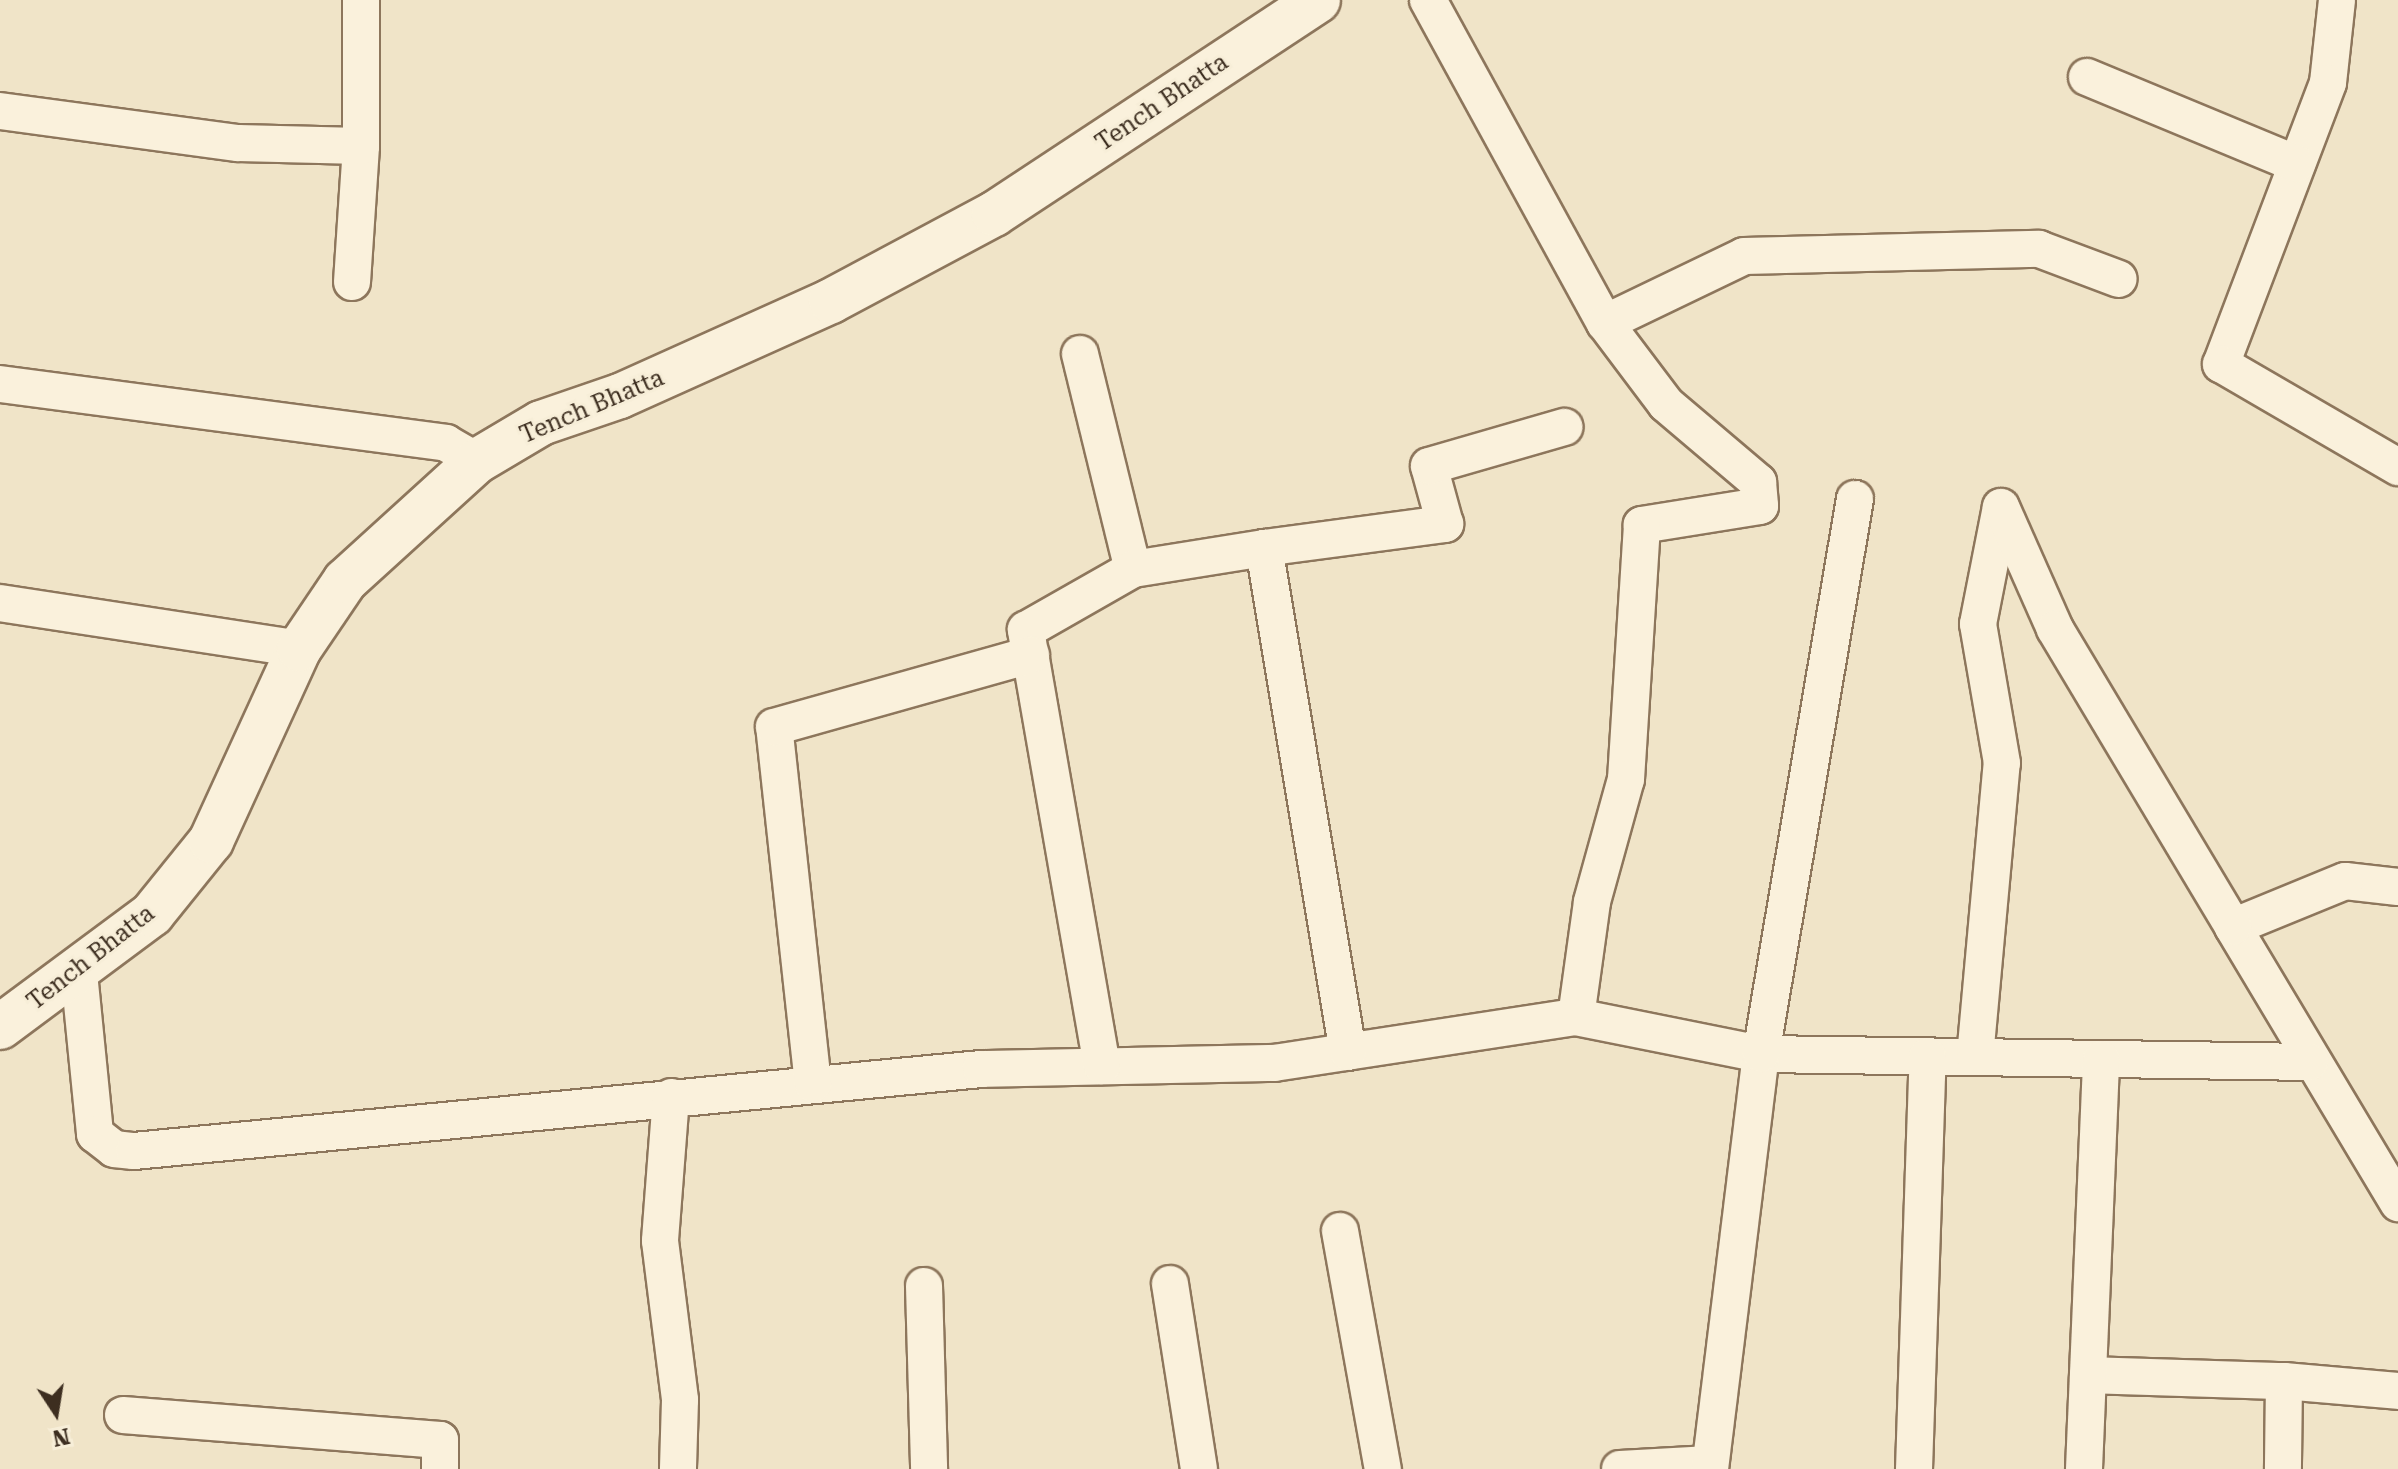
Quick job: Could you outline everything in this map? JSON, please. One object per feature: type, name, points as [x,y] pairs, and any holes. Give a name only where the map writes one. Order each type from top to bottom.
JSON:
[{"type":"main road","name":"Tench Bhatta","points":[[0,1027],[79,973],[152,914],[211,841],[299,649],[345,581],[477,461],[541,423],[633,390],[831,301],[994,214],[1318,0]]},
{"type":"street","points":[[352,282],[361,146],[361,0]]},
{"type":"street","points":[[1428,0],[1605,323],[1666,404],[1758,482],[1760,506],[1642,525],[1626,779],[1592,902],[1576,1017]]},
{"type":"street","points":[[2337,0],[2328,83],[2221,364],[2398,467]]},
{"type":"street","points":[[2087,77],[2297,164]]},
{"type":"street","points":[[0,111],[238,143],[361,146]]},
{"type":"street","points":[[1605,323],[1744,256],[2039,249],[2119,279]]},
{"type":"street","points":[[1080,354],[1133,569]]},
{"type":"street","points":[[0,384],[446,443],[477,461]]},
{"type":"street","points":[[1102,1066],[1026,630],[1133,569],[1445,524],[1429,466],[1564,427]]},
{"type":"street","points":[[1620,1469],[1710,1467],[1761,1054],[1855,499]]},
{"type":"street","points":[[1975,1057],[2002,763],[1978,624],[2001,507],[2055,629],[2310,1062],[2398,1203]]},
{"type":"street","points":[[1264,548],[1348,1052]]},
{"type":"street","points":[[0,603],[299,649]]},
{"type":"street","points":[[813,1084],[774,727],[1031,655]]},
{"type":"street","points":[[2233,927],[2345,881],[2398,887]]},
{"type":"street","points":[[79,973],[95,1134],[114,1149],[134,1151],[981,1069],[1274,1063],[1576,1017],[1761,1054],[2310,1062]]},
{"type":"street","points":[[1914,1469],[1928,1056]]},
{"type":"street","points":[[2084,1469],[2101,1059]]},
{"type":"street","points":[[671,1097],[660,1241],[680,1400],[678,1469]]},
{"type":"street","points":[[1340,1231],[1383,1469]]},
{"type":"street","points":[[1170,1284],[1199,1469]]},
{"type":"street","points":[[924,1286],[929,1469]]},
{"type":"street","points":[[2088,1375],[2284,1381],[2398,1391]]},
{"type":"street","points":[[2283,1469],[2284,1381]]},
{"type":"street","points":[[123,1415],[440,1440],[440,1469]]}]
